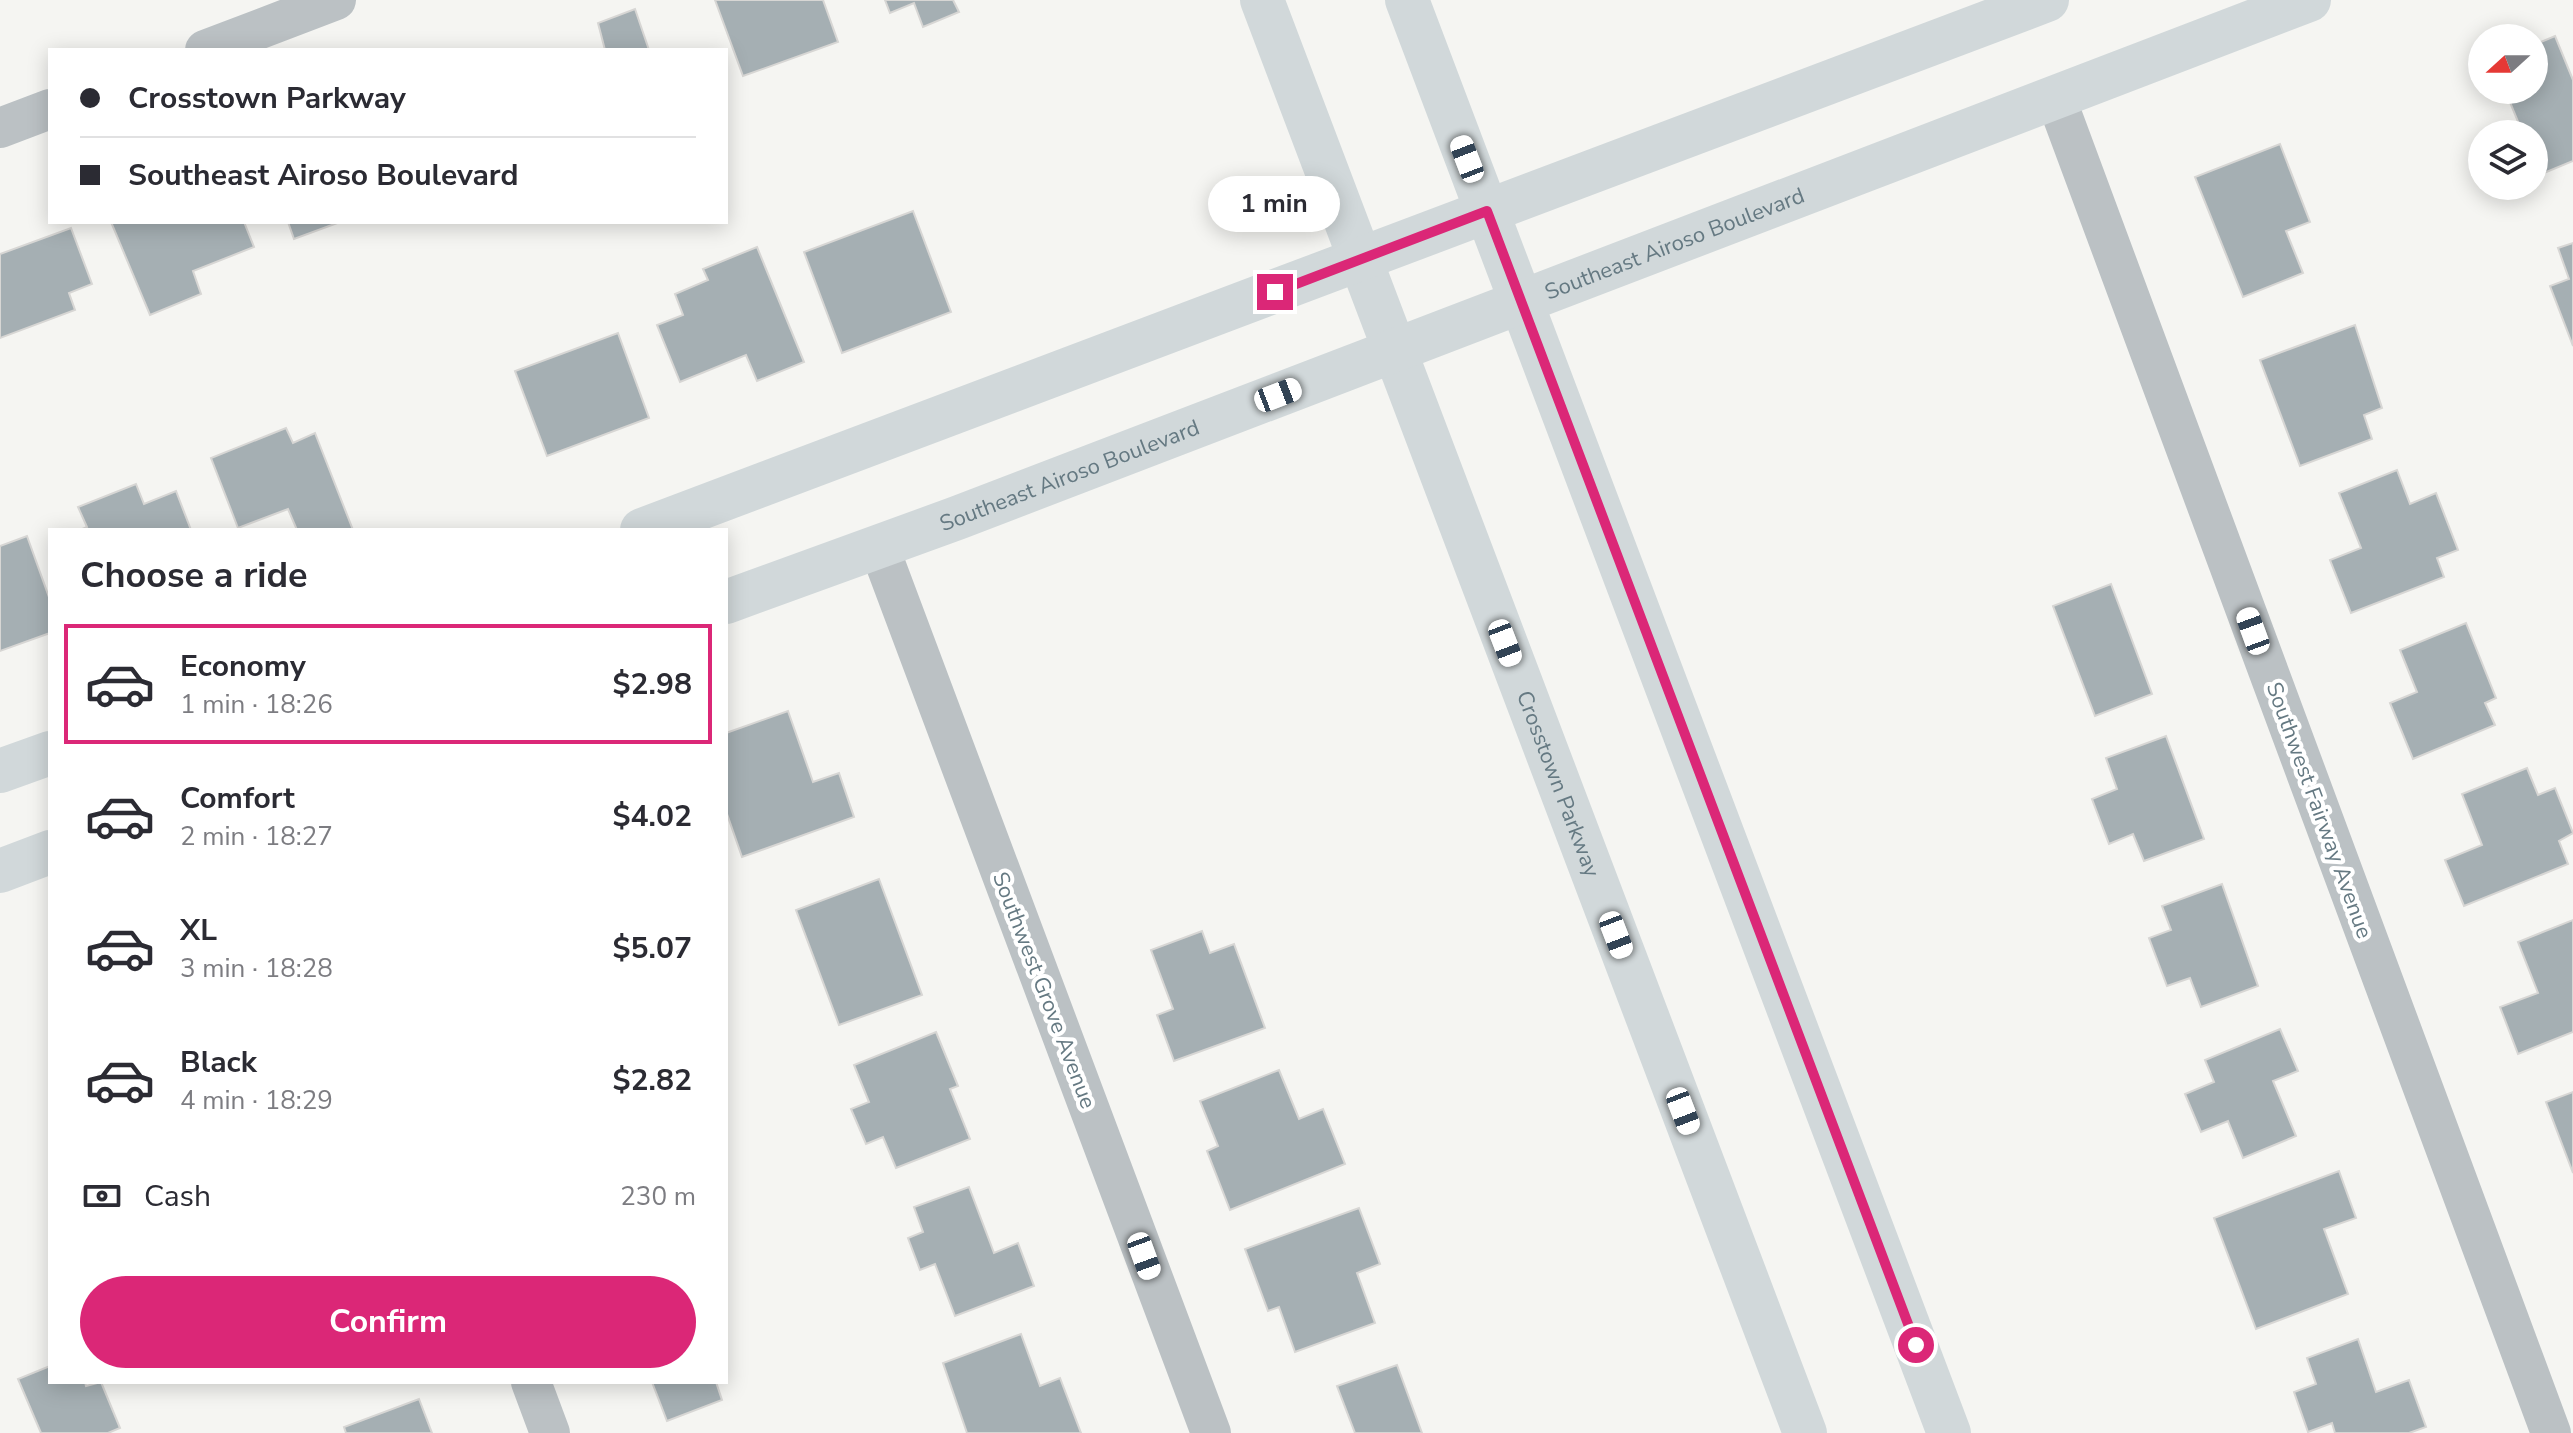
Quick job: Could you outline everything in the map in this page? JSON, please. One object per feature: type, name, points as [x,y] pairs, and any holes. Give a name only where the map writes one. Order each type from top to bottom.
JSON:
[{"type":"main road","name":"Crosstown Parkway","points":[[1262,0],[1805,1433]]},
{"type":"main road","points":[[1407,0],[1949,1433]]},
{"type":"main road","points":[[647,528],[2047,0]]},
{"type":"main road","name":"Southeast Airoso Boulevard","points":[[728,601],[879,547],[2309,0]]},
{"type":"main road","points":[[0,771],[48,754]]},
{"type":"main road","points":[[0,871],[48,853]]},
{"type":"street","points":[[210,48],[336,0]]},
{"type":"street","name":"Southwest Fairway Avenue","points":[[2055,96],[2551,1433]]},
{"type":"street","points":[[0,128],[48,110]]},
{"type":"street","name":"Southwest Grove Avenue","points":[[879,547],[1211,1433]]},
{"type":"street","points":[[532,1384],[550,1433]]},
{"type":"building","points":[[715,0],[823,0],[838,42],[743,76]]},
{"type":"building","points":[[885,0],[953,0],[959,12],[923,27],[914,3],[890,13]]},
{"type":"building","points":[[635,9],[648,48],[604,48],[598,23]]},
{"type":"building","points":[[2555,36],[2573,80],[2573,161],[2548,171],[2548,120],[2517,120],[2511,104],[2548,104],[2548,39]]},
{"type":"building","points":[[2280,144],[2310,222],[2286,231],[2303,273],[2243,297],[2195,177]]},
{"type":"building","points":[[913,211],[951,312],[842,353],[804,252]]},
{"type":"building","points":[[112,224],[245,224],[254,247],[193,271],[201,294],[150,315]]},
{"type":"building","points":[[289,224],[335,224],[294,239]]},
{"type":"building","points":[[71,228],[92,284],[69,293],[75,310],[0,338],[0,254]]},
{"type":"building","points":[[2573,243],[2573,346],[2550,286],[2569,279],[2558,248]]},
{"type":"building","points":[[757,247],[804,362],[757,381],[746,355],[680,382],[657,325],[683,315],[675,294],[708,280],[703,269]]},
{"type":"building","points":[[2355,325],[2382,408],[2364,415],[2372,439],[2300,466],[2260,360]]},
{"type":"building","points":[[618,333],[649,418],[547,456],[515,371]]},
{"type":"building","points":[[286,428],[293,443],[315,433],[352,528],[296,528],[288,509],[238,528],[211,458]]},
{"type":"building","points":[[2397,470],[2410,504],[2436,493],[2458,550],[2437,558],[2444,577],[2351,613],[2330,560],[2361,548],[2339,493]]},
{"type":"building","points":[[136,484],[144,504],[176,491],[190,528],[85,528],[87,527],[78,507]]},
{"type":"building","points":[[27,536],[48,594],[48,634],[0,651],[0,546]]},
{"type":"building","points":[[2111,584],[2152,694],[2095,716],[2053,606]]},
{"type":"building","points":[[2466,623],[2496,698],[2485,703],[2495,725],[2413,759],[2390,703],[2417,692],[2400,650]]},
{"type":"building","points":[[788,711],[813,782],[839,773],[854,817],[742,857],[728,817],[728,732]]},
{"type":"building","points":[[2166,736],[2204,839],[2144,861],[2133,834],[2109,844],[2092,799],[2117,789],[2106,758]]},
{"type":"building","points":[[2527,768],[2538,795],[2555,788],[2573,833],[2559,841],[2568,864],[2464,906],[2445,860],[2482,845],[2462,794]]},
{"type":"building","points":[[879,879],[922,995],[839,1025],[796,910]]},
{"type":"building","points":[[2222,884],[2258,986],[2201,1007],[2190,978],[2167,986],[2149,938],[2171,930],[2162,906]]},
{"type":"building","points":[[2573,920],[2573,1032],[2518,1054],[2500,1007],[2538,993],[2518,942]]},
{"type":"building","points":[[1202,931],[1210,953],[1234,944],[1265,1028],[1174,1061],[1157,1015],[1173,1009],[1151,950]]},
{"type":"building","points":[[2280,1029],[2298,1071],[2273,1081],[2296,1136],[2243,1158],[2228,1121],[2201,1132],[2185,1094],[2214,1082],[2205,1060]]},
{"type":"building","points":[[936,1032],[958,1086],[950,1089],[970,1139],[896,1168],[883,1137],[866,1144],[851,1109],[869,1102],[854,1065]]},
{"type":"building","points":[[1279,1070],[1299,1119],[1323,1109],[1345,1164],[1230,1210],[1207,1151],[1218,1146],[1200,1101]]},
{"type":"building","points":[[2573,1092],[2573,1173],[2546,1102]]},
{"type":"building","points":[[2339,1171],[2356,1218],[2324,1229],[2348,1294],[2256,1329],[2214,1218]]},
{"type":"building","points":[[969,1187],[994,1253],[1018,1243],[1034,1286],[955,1316],[935,1264],[920,1270],[908,1238],[923,1232],[914,1207]]},
{"type":"building","points":[[1359,1208],[1380,1264],[1357,1273],[1375,1323],[1295,1352],[1279,1307],[1268,1311],[1245,1249]]},
{"type":"building","points":[[1021,1334],[1040,1386],[1060,1378],[1081,1433],[967,1433],[943,1363]]},
{"type":"building","points":[[2358,1339],[2376,1392],[2409,1380],[2426,1427],[2409,1433],[2335,1433],[2332,1423],[2308,1432],[2294,1392],[2316,1384],[2307,1358]]},
{"type":"building","points":[[1397,1365],[1422,1433],[1355,1433],[1337,1386]]},
{"type":"building","points":[[48,1367],[48,1384],[102,1384],[120,1428],[108,1433],[41,1433],[18,1379]]},
{"type":"building","points":[[653,1384],[717,1384],[722,1400],[667,1421]]},
{"type":"building","points":[[419,1399],[432,1433],[346,1433],[344,1427]]},
{"type":"route","points":[[1275,292],[1487,211],[1916,1345]]}]
